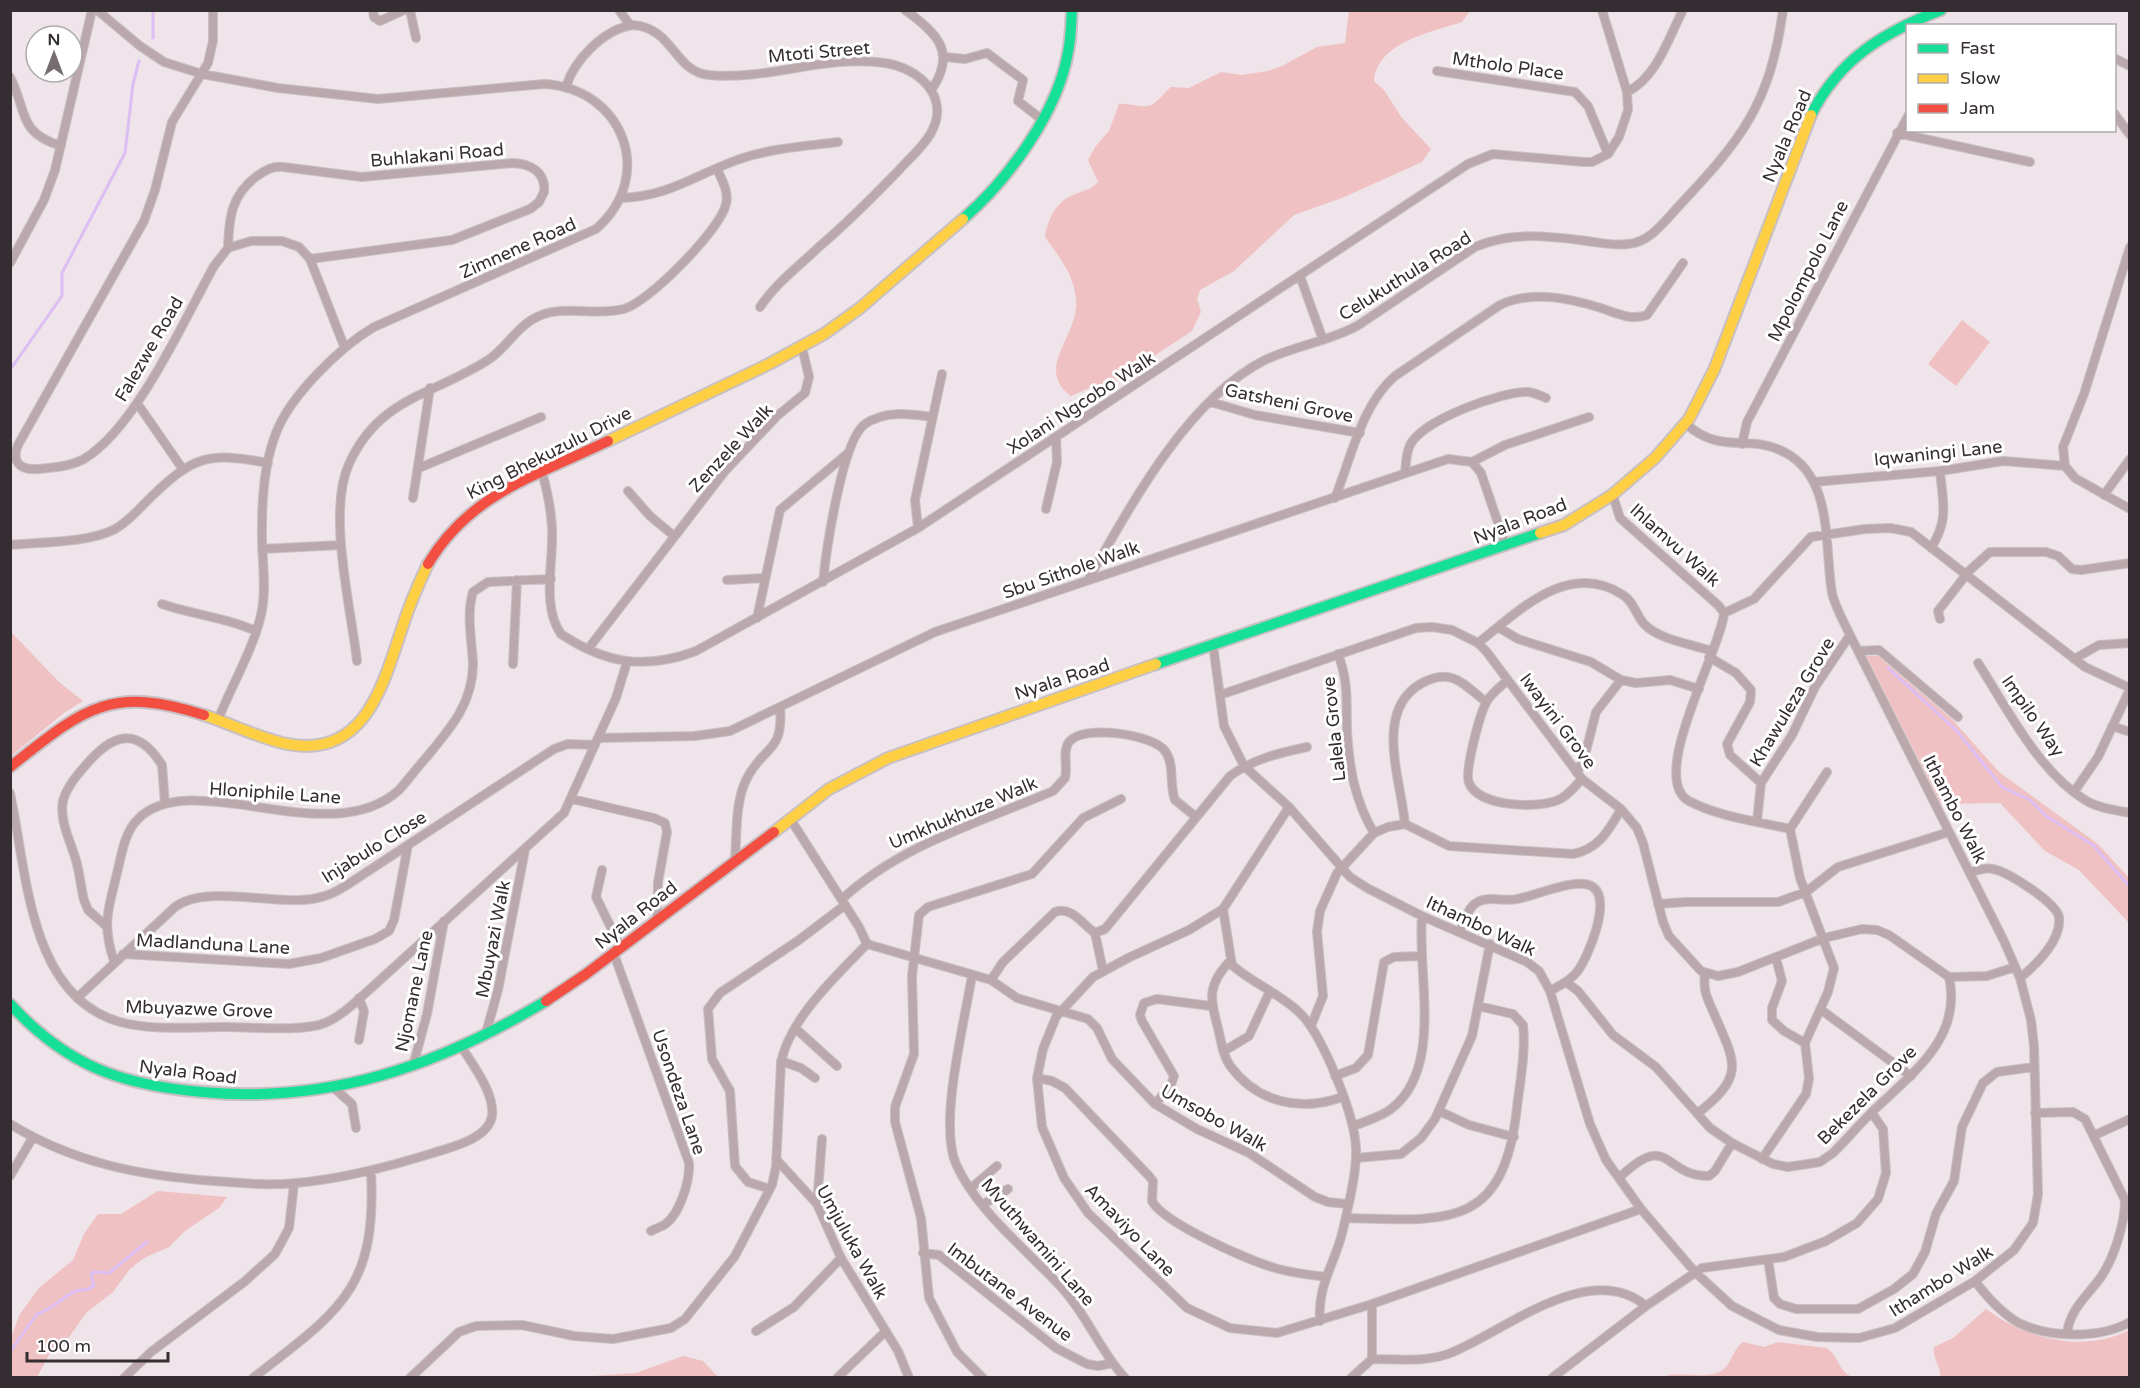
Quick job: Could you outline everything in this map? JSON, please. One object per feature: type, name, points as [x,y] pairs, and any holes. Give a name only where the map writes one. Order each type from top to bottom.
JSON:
[{"type":"street","points":[[10,263],[50,185],[92,10]]},
{"type":"street","name":"Zimnene Road","points":[[97,10],[158,58],[180,69],[278,88],[366,99],[544,84],[566,87],[596,101],[617,126],[626,151],[627,166],[620,198],[603,222],[580,238],[374,327],[344,346],[284,417],[273,443],[268,464],[263,503],[264,591],[256,631],[218,720]]},
{"type":"street","points":[[202,74],[208,63],[213,41],[213,10]]},
{"type":"street","points":[[373,10],[374,17],[380,21],[404,10]]},
{"type":"street","points":[[410,10],[416,38]]},
{"type":"street","points":[[566,87],[574,68],[585,54],[612,34],[630,25],[619,10]]},
{"type":"street","points":[[760,308],[774,288],[865,206],[924,143],[936,123],[937,108],[932,89],[941,76],[945,57],[936,38],[905,10]]},
{"type":"street","name":"King Bhekuzulu Drive","points":[[10,767],[71,721],[88,711],[113,702],[159,704],[218,720],[269,741],[296,747],[326,744],[352,730],[369,714],[378,697],[418,582],[435,548],[453,525],[475,507],[542,472],[802,346],[860,308],[992,192],[1041,119],[1062,75],[1071,35],[1071,10]]},
{"type":"street","points":[[1602,10],[1627,92],[1626,120],[1608,154]]},
{"type":"street","points":[[1627,92],[1637,87],[1650,74],[1683,10]]},
{"type":"street","name":"Celukuthula Road","points":[[1089,580],[1144,482],[1174,443],[1211,402],[1249,369],[1263,361],[1357,326],[1475,247],[1493,239],[1544,235],[1617,245],[1645,240],[1716,166],[1747,125],[1770,74],[1782,10]]},
{"type":"street","name":"Nyala Road","points":[[10,1004],[34,1031],[61,1053],[92,1069],[124,1081],[239,1096],[282,1095],[334,1089],[372,1081],[461,1046],[525,1014],[617,951],[829,789],[888,758],[1564,525],[1613,496],[1653,459],[1685,423],[1713,371],[1817,100],[1832,79],[1866,45],[1893,29],[1941,10]]},
{"type":"street","name":"Mtoti Street","points":[[630,25],[642,26],[662,36],[686,67],[701,74],[736,75],[867,61],[907,69],[932,89]]},
{"type":"street","points":[[945,57],[965,59],[984,53],[993,56],[1023,80],[1018,101],[1041,119]]},
{"type":"street","points":[[2116,59],[2130,66]]},
{"type":"street","name":"Mtholo Place","points":[[1437,71],[1575,92],[1586,101],[1608,154]]},
{"type":"street","name":"Falezwe Road","points":[[202,74],[172,122],[155,190],[144,221],[18,445],[16,454],[18,463],[25,468],[36,470],[67,465],[84,459],[105,441],[138,403],[214,266],[228,248]]},
{"type":"street","points":[[10,77],[32,132],[45,141],[61,146]]},
{"type":"street","points":[[2116,114],[2130,135]]},
{"type":"street","name":"Mpolompolo Lane","points":[[1742,444],[1747,422],[1906,119]]},
{"type":"street","points":[[1897,133],[2030,162]]},
{"type":"street","points":[[620,198],[654,195],[754,155],[838,142]]},
{"type":"street","name":"Xolani Ngcobo Walk","points":[[542,472],[552,529],[551,579],[555,626],[561,634],[588,649],[627,662],[680,657],[720,639],[918,528],[1481,158],[1510,155],[1592,162],[1608,154]]},
{"type":"street","name":"Buhlakani Road","points":[[228,248],[229,226],[234,202],[243,189],[271,168],[283,166],[362,177],[513,163],[533,168],[542,177],[544,192],[535,206],[467,235],[441,242],[310,260]]},
{"type":"street","points":[[357,661],[341,546],[343,491],[349,465],[356,452],[390,411],[430,388],[487,361],[516,332],[537,317],[558,312],[614,311],[649,296],[697,246],[723,214],[726,206],[726,191],[717,169]]},
{"type":"street","points":[[228,248],[251,241],[282,241],[299,247],[310,260],[344,346]]},
{"type":"street","points":[[2130,247],[2084,394],[2063,447],[2065,466],[2075,478],[2130,509]]},
{"type":"street","points":[[1335,498],[1370,405],[1383,386],[1500,305],[1514,298],[1538,296],[1582,303],[1639,318],[1652,311],[1683,263]]},
{"type":"street","points":[[1299,276],[1323,340]]},
{"type":"street","name":"Zenzele Walk","points":[[588,649],[725,471],[769,425],[805,393],[809,377],[802,346]]},
{"type":"street","points":[[918,528],[915,500],[942,374]]},
{"type":"street","points":[[413,498],[430,388]]},
{"type":"street","points":[[1405,473],[1410,445],[1423,431],[1445,416],[1517,393],[1536,393],[1546,398]]},
{"type":"street","name":"Gatsheni Grove","points":[[1211,402],[1255,415],[1360,434]]},
{"type":"street","points":[[138,403],[182,468]]},
{"type":"street","points":[[823,582],[847,454],[857,432],[874,419],[906,413],[932,417]]},
{"type":"street","points":[[418,468],[541,417]]},
{"type":"street","points":[[1506,546],[1481,473],[1472,462],[1505,445],[1589,417]]},
{"type":"street","name":"Ithambo Walk","points":[[1213,645],[1224,726],[1244,766],[1289,807],[1342,868],[1367,888],[1422,916],[1490,944],[1535,967],[1550,991],[1590,1124],[1606,1160],[1641,1209],[1695,1272],[1732,1306],[1765,1324],[1796,1334],[1841,1339],[1859,1338],[1895,1328],[1975,1281],[2014,1250],[2033,1224],[2038,1194],[2031,1020],[2020,978],[1971,872],[1850,635],[1833,596],[1820,498],[1814,482],[1798,461],[1782,451],[1763,445],[1709,440],[1685,423]]},
{"type":"street","points":[[1046,509],[1057,462],[1056,438]]},
{"type":"street","points":[[757,618],[780,510],[847,454]]},
{"type":"street","points":[[10,545],[109,532],[131,516],[182,468],[201,460],[218,457],[268,464]]},
{"type":"street","name":"Sbu Sithole Walk","points":[[597,741],[720,733],[780,707],[912,641],[1448,459],[1472,462]]},
{"type":"street","points":[[2104,495],[2130,459]]},
{"type":"street","name":"Iqwaningi Lane","points":[[1814,482],[1940,471],[2003,461],[2065,466]]},
{"type":"street","points":[[1931,549],[1942,532],[1944,519],[1940,471]]},
{"type":"street","points":[[628,491],[650,516],[674,536]]},
{"type":"street","name":"Ihlamvu Walk","points":[[1613,496],[1620,518],[1724,613]]},
{"type":"street","points":[[1790,829],[1701,807],[1688,801],[1678,791],[1677,757],[1724,613],[1754,598],[1803,543],[1811,537],[1825,533],[1890,528],[1911,532],[2074,659],[2101,676],[2130,688],[2098,757],[2074,792]]},
{"type":"street","points":[[262,549],[341,546]]},
{"type":"street","points":[[1940,619],[1940,608],[1987,553],[1995,550],[2046,552],[2058,556],[2072,568],[2081,570],[2130,563]]},
{"type":"street","points":[[727,580],[765,578]]},
{"type":"street","name":"Hloniphile Lane","points":[[114,961],[105,925],[129,831],[146,813],[165,804],[196,801],[334,814],[358,811],[390,796],[450,729],[466,701],[472,678],[473,592],[488,582],[551,579]]},
{"type":"street","points":[[513,664],[517,580]]},
{"type":"street","points":[[1478,643],[1545,591],[1570,585],[1595,585],[1623,595],[1651,630],[1711,654],[1736,673],[1751,690],[1750,702],[1728,739],[1728,751],[1761,783]]},
{"type":"street","points":[[162,604],[230,620],[256,631]]},
{"type":"street","name":"Iwayini Grove","points":[[1220,695],[1399,633],[1432,627],[1452,630],[1478,643],[1579,776],[1621,809],[1641,835],[1658,904],[1669,936],[1694,967],[1706,974]]},
{"type":"street","points":[[1498,627],[1518,639],[1591,662],[1621,680],[1636,683],[1670,680],[1699,689]]},
{"type":"street","name":"Khawuleza Grove","points":[[1757,821],[1761,783],[1789,740],[1815,687],[1850,635]]},
{"type":"street","points":[[2074,659],[2099,645],[2130,643]]},
{"type":"street","points":[[1858,651],[1879,650],[1958,717]]},
{"type":"street","name":"Lalela Grove","points":[[1338,654],[1347,681],[1348,743],[1355,795],[1374,833]]},
{"type":"street","name":"Mbuyazwe Grove","points":[[10,793],[41,940],[53,970],[77,998],[118,1022],[179,1027],[314,1026],[332,1020],[359,999],[556,822],[572,799],[616,698],[627,662]]},
{"type":"street","name":"Impilo Way","points":[[1978,663],[2034,750],[2074,792],[2092,803],[2130,813]]},
{"type":"street","points":[[1405,824],[1394,749],[1394,720],[1399,705],[1421,684],[1445,675],[1459,680],[1486,702]]},
{"type":"street","points":[[1508,680],[1486,702],[1467,771],[1469,784],[1474,790],[1503,804],[1543,803],[1558,800],[1579,776],[1596,712],[1621,680]]},
{"type":"street","points":[[735,859],[744,786],[752,770],[780,737],[780,707]]},
{"type":"street","points":[[2112,726],[2130,732]]},
{"type":"street","name":"Umkhukhuze Walk","points":[[771,1189],[748,1182],[735,1166],[730,1091],[712,1059],[708,1009],[720,993],[799,940],[843,902],[868,876],[894,859],[935,838],[1053,791],[1065,778],[1067,745],[1074,738],[1104,733],[1140,736],[1155,741],[1169,758],[1175,800],[1196,817]]},
{"type":"street","points":[[105,925],[88,909],[84,900],[62,808],[65,795],[74,779],[102,747],[111,741],[123,738],[134,740],[156,757],[163,770],[165,804]]},
{"type":"street","name":"Injabulo Close","points":[[77,998],[114,961],[187,899],[203,896],[278,900],[318,898],[347,885],[554,749],[568,744],[597,741]]},
{"type":"street","points":[[1095,933],[1106,928],[1230,776],[1244,766],[1276,754],[1306,747]]},
{"type":"street","points":[[1762,1158],[1806,1094],[1809,1078],[1805,1043],[1834,968],[1795,860],[1790,829],[1827,772]]},
{"type":"street","points":[[572,799],[654,818],[665,823],[667,832],[658,882],[657,919]]},
{"type":"street","points":[[983,1377],[961,1358],[933,1308],[928,1291],[921,1218],[894,1115],[914,1054],[914,958],[919,915],[922,910],[1032,874],[1085,816],[1121,799]]},
{"type":"street","name":"Amaviyo Lane","points":[[1289,807],[1223,909],[1198,925],[1103,971],[1082,987],[1061,1010],[1043,1049],[1037,1078],[1042,1127],[1064,1178],[1075,1196],[1110,1235],[1187,1308],[1215,1322],[1260,1333],[1277,1333],[1320,1321],[1641,1209]]},
{"type":"street","points":[[1311,1026],[1323,996],[1317,922],[1329,888],[1342,868],[1374,833],[1388,826],[1405,824],[1449,846],[1573,854],[1583,853],[1598,843],[1621,809]]},
{"type":"street","points":[[791,820],[867,944],[991,980],[1003,962],[1055,912],[1065,910],[1095,933],[1103,971]]},
{"type":"street","points":[[1658,904],[1705,901],[1766,903],[1806,892],[1838,867],[1949,832]]},
{"type":"street","name":"Madlanduna Lane","points":[[123,954],[280,965],[321,958],[375,939],[389,931],[394,921],[408,845]]},
{"type":"street","name":"Mbuyazi Walk","points":[[486,1033],[498,990],[525,850]]},
{"type":"street","points":[[1971,872],[1985,868],[2000,872],[2048,901],[2057,911],[2059,925],[2055,935],[2038,962],[2020,978]]},
{"type":"street","name":"Usondeza Lane","points":[[602,870],[596,897],[617,951],[689,1163],[688,1178],[673,1216],[665,1224],[651,1231]]},
{"type":"street","points":[[1460,931],[1472,907],[1478,901],[1517,899],[1562,887],[1589,884],[1600,895],[1596,933],[1583,963],[1566,982],[1550,991]]},
{"type":"street","points":[[1223,909],[1230,961],[1237,969],[1292,1006],[1311,1026],[1335,1076],[1353,1126],[1356,1158],[1346,1218],[1339,1246],[1319,1297],[1320,1321]]},
{"type":"street","points":[[1353,1126],[1392,1108],[1415,1081],[1423,1045],[1420,956],[1422,916]]},
{"type":"street","name":"Njomane Lane","points":[[413,1066],[427,1014],[444,921]]},
{"type":"street","points":[[1698,1113],[1725,1089],[1733,1071],[1729,1051],[1706,997],[1706,974],[1728,975],[1844,931],[1877,930],[1925,958],[1949,977],[1987,976],[2015,967]]},
{"type":"street","points":[[410,1377],[459,1332],[476,1326],[522,1325],[584,1337],[613,1339],[671,1328],[691,1313],[726,1269],[771,1189],[776,1160],[781,1061],[795,1028],[814,1002],[867,944]]},
{"type":"street","points":[[1356,1158],[1388,1157],[1406,1152],[1421,1138],[1439,1111],[1470,1042],[1490,944]]},
{"type":"street","points":[[1335,1076],[1356,1068],[1368,1055],[1384,962],[1394,957],[1420,956]]},
{"type":"street","points":[[1776,958],[1782,981],[1772,1008],[1772,1020],[1784,1031],[1805,1043]]},
{"type":"street","points":[[1230,961],[1214,985],[1211,1006],[1224,1051],[1235,1072],[1260,1093],[1273,1099],[1315,1105],[1342,1097]]},
{"type":"street","name":"Mvuthwamini Lane","points":[[972,975],[950,1126],[956,1163],[971,1188],[1012,1237],[1064,1290],[1125,1377]]},
{"type":"street","name":"Bekezela Grove","points":[[1566,982],[1578,991],[1613,1035],[1656,1067],[1710,1128],[1732,1143],[1762,1158],[1788,1167],[1820,1162],[1845,1141],[1911,1076],[1942,1038],[1952,1000],[1949,977]]},
{"type":"street","name":"Umsobo Walk","points":[[991,980],[1017,999],[1088,1019],[1094,1024],[1112,1059],[1155,1104],[1197,1129],[1249,1153],[1315,1197],[1328,1202],[1347,1204]]},
{"type":"street","points":[[1224,1051],[1249,1036],[1270,991]]},
{"type":"street","points":[[359,999],[364,1011],[359,1040]]},
{"type":"street","points":[[1155,1104],[1172,1085],[1173,1072],[1142,1021],[1140,1015],[1144,1003],[1156,999],[1211,1006]]},
{"type":"street","points":[[1346,1218],[1426,1220],[1456,1212],[1483,1198],[1493,1188],[1506,1164],[1514,1137],[1523,1041],[1522,1022],[1513,1014],[1478,1006]]},
{"type":"street","points":[[1820,1009],[1911,1076]]},
{"type":"street","points":[[795,1028],[837,1066]]},
{"type":"street","points":[[10,1124],[73,1156],[134,1173],[254,1184],[294,1184],[371,1171],[449,1148],[477,1135],[487,1126],[492,1116],[490,1099],[461,1046]]},
{"type":"street","points":[[781,1061],[801,1068],[815,1078]]},
{"type":"street","points":[[1768,1259],[1773,1298],[1780,1304],[1796,1310],[1858,1309],[1894,1289],[1912,1274],[1925,1252],[1936,1214],[1954,1181],[1962,1127],[1983,1083],[1997,1072],[2034,1067]]},
{"type":"street","points":[[1037,1078],[1052,1081],[1065,1088],[1153,1181],[1152,1196],[1155,1206],[1202,1236],[1271,1267],[1326,1277]]},
{"type":"street","points":[[334,1089],[352,1104],[357,1128]]},
{"type":"street","points":[[1439,1111],[1469,1125],[1514,1137]]},
{"type":"street","points":[[1552,1377],[1695,1272],[1709,1265],[1791,1255],[1826,1241],[1857,1223],[1874,1206],[1882,1191],[1887,1168],[1882,1129],[1872,1113]]},
{"type":"street","points":[[2036,1113],[2078,1114],[2085,1119],[2124,1194],[2124,1212],[2105,1270],[2074,1311],[2067,1333]]},
{"type":"street","points":[[2095,1135],[2130,1119]]},
{"type":"street","points":[[10,1176],[33,1137]]},
{"type":"street","points":[[818,1204],[822,1139]]},
{"type":"street","points":[[1619,1178],[1640,1160],[1653,1154],[1663,1156],[1694,1173],[1709,1176],[1715,1171],[1732,1143]]},
{"type":"street","name":"Umjuluka Walk","points":[[776,1160],[818,1204],[841,1258],[903,1360],[909,1377]]},
{"type":"street","points":[[971,1188],[997,1166]]},
{"type":"street","points":[[253,1377],[327,1319],[357,1278],[370,1238],[373,1213],[371,1171]]},
{"type":"street","points":[[124,1377],[151,1352],[244,1282],[275,1254],[289,1228],[294,1184]]},
{"type":"street","points":[[984,1204],[1008,1189]]},
{"type":"street","name":"Imbutane Avenue","points":[[923,1253],[939,1256],[1043,1339],[1071,1357],[1093,1366],[1113,1363]]},
{"type":"street","points":[[756,1331],[794,1307],[841,1258]]},
{"type":"street","points":[[1975,1281],[1994,1303],[2018,1322],[2042,1331],[2102,1332],[2130,1322]]},
{"type":"street","points":[[1351,1377],[1372,1359],[1427,1358],[1453,1352],[1556,1300],[1586,1291],[1627,1294],[1646,1306]]},
{"type":"street","points":[[1372,1304],[1372,1359]]},
{"type":"street","points":[[837,1377],[886,1331]]},
{"type":"shaded area","points":[[1349,11],[1470,11],[1462,22],[1422,35],[1395,48],[1377,68],[1374,81],[1384,90],[1402,118],[1431,149],[1422,162],[1342,198],[1294,215],[1234,271],[1200,290],[1197,299],[1201,312],[1192,331],[1110,385],[1094,386],[1071,396],[1060,385],[1056,374],[1057,363],[1075,313],[1075,290],[1065,266],[1045,237],[1050,218],[1061,202],[1098,182],[1088,160],[1109,131],[1119,104],[1149,106],[1171,87],[1189,88],[1221,72],[1241,75],[1268,71],[1317,47],[1345,43]]},
{"type":"shaded area","points":[[1962,320],[1990,342],[1956,386],[1928,364]]},
{"type":"shaded area","points":[[11,632],[59,682],[83,701],[64,713],[11,756]]},
{"type":"shaded area","points":[[1866,656],[1878,656],[1952,719],[1999,772],[2098,844],[2129,878],[2129,923],[2079,870],[2045,851],[2000,803],[1941,804]]},
{"type":"shaded area","points":[[158,1191],[227,1197],[219,1208],[185,1231],[169,1247],[144,1258],[130,1269],[113,1292],[86,1313],[70,1336],[50,1353],[37,1377],[11,1377],[11,1337],[20,1314],[39,1288],[73,1260],[84,1234],[98,1214],[121,1214]]},
{"type":"shaded area","points":[[1986,1309],[2018,1328],[2036,1335],[2074,1342],[2093,1341],[2129,1330],[2129,1377],[1940,1377],[1934,1347],[1953,1338]]},
{"type":"shaded area","points":[[1743,1342],[1764,1347],[1778,1342],[1826,1348],[1833,1354],[1843,1370],[1852,1377],[1663,1377],[1677,1374],[1710,1375],[1718,1373],[1727,1366]]},
{"type":"shaded area","points":[[683,1356],[703,1361],[718,1377],[578,1377],[636,1373]]},
{"type":"waterway","points":[[153,10],[153,38]]},
{"type":"waterway","points":[[10,370],[62,296],[62,273],[125,153],[133,84],[139,61]]},
{"type":"waterway","points":[[1888,668],[1957,731],[2002,787],[2030,800],[2046,816],[2093,845],[2130,887]]},
{"type":"waterway","points":[[10,1352],[37,1314],[48,1310],[76,1291],[94,1286],[91,1274],[94,1272],[109,1273],[147,1242]]},
{"type":"traffic: fast","points":[[963,219],[997,185],[1013,165],[1029,143],[1054,98],[1069,47],[1072,10]]},
{"type":"traffic: fast","points":[[1909,24],[1941,10]]},
{"type":"traffic: fast","points":[[1811,115],[1822,95],[1849,63],[1882,38],[1906,26]]},
{"type":"traffic: fast","points":[[1156,664],[1540,533]]},
{"type":"traffic: fast","points":[[10,1004],[52,1042],[96,1068],[145,1084],[173,1089],[249,1094],[294,1092],[338,1086],[423,1062],[465,1044],[546,1001]]},
{"type":"traffic: slow","points":[[1540,533],[1564,525],[1612,495],[1655,458],[1689,419],[1714,370],[1811,115]]},
{"type":"traffic: slow","points":[[608,441],[769,364],[824,334],[860,308],[963,219]]},
{"type":"traffic: slow","points":[[204,715],[287,744],[314,746],[335,740],[353,729],[367,713],[378,694],[428,564]]},
{"type":"traffic: slow","points":[[774,832],[829,789],[888,758],[1156,664]]},
{"type":"traffic: jam","points":[[428,564],[445,540],[485,503],[531,476],[608,441]]},
{"type":"traffic: jam","points":[[10,767],[57,730],[99,708],[120,703],[144,702],[172,706],[204,715]]},
{"type":"traffic: jam","points":[[546,1001],[586,974],[774,832]]}]
